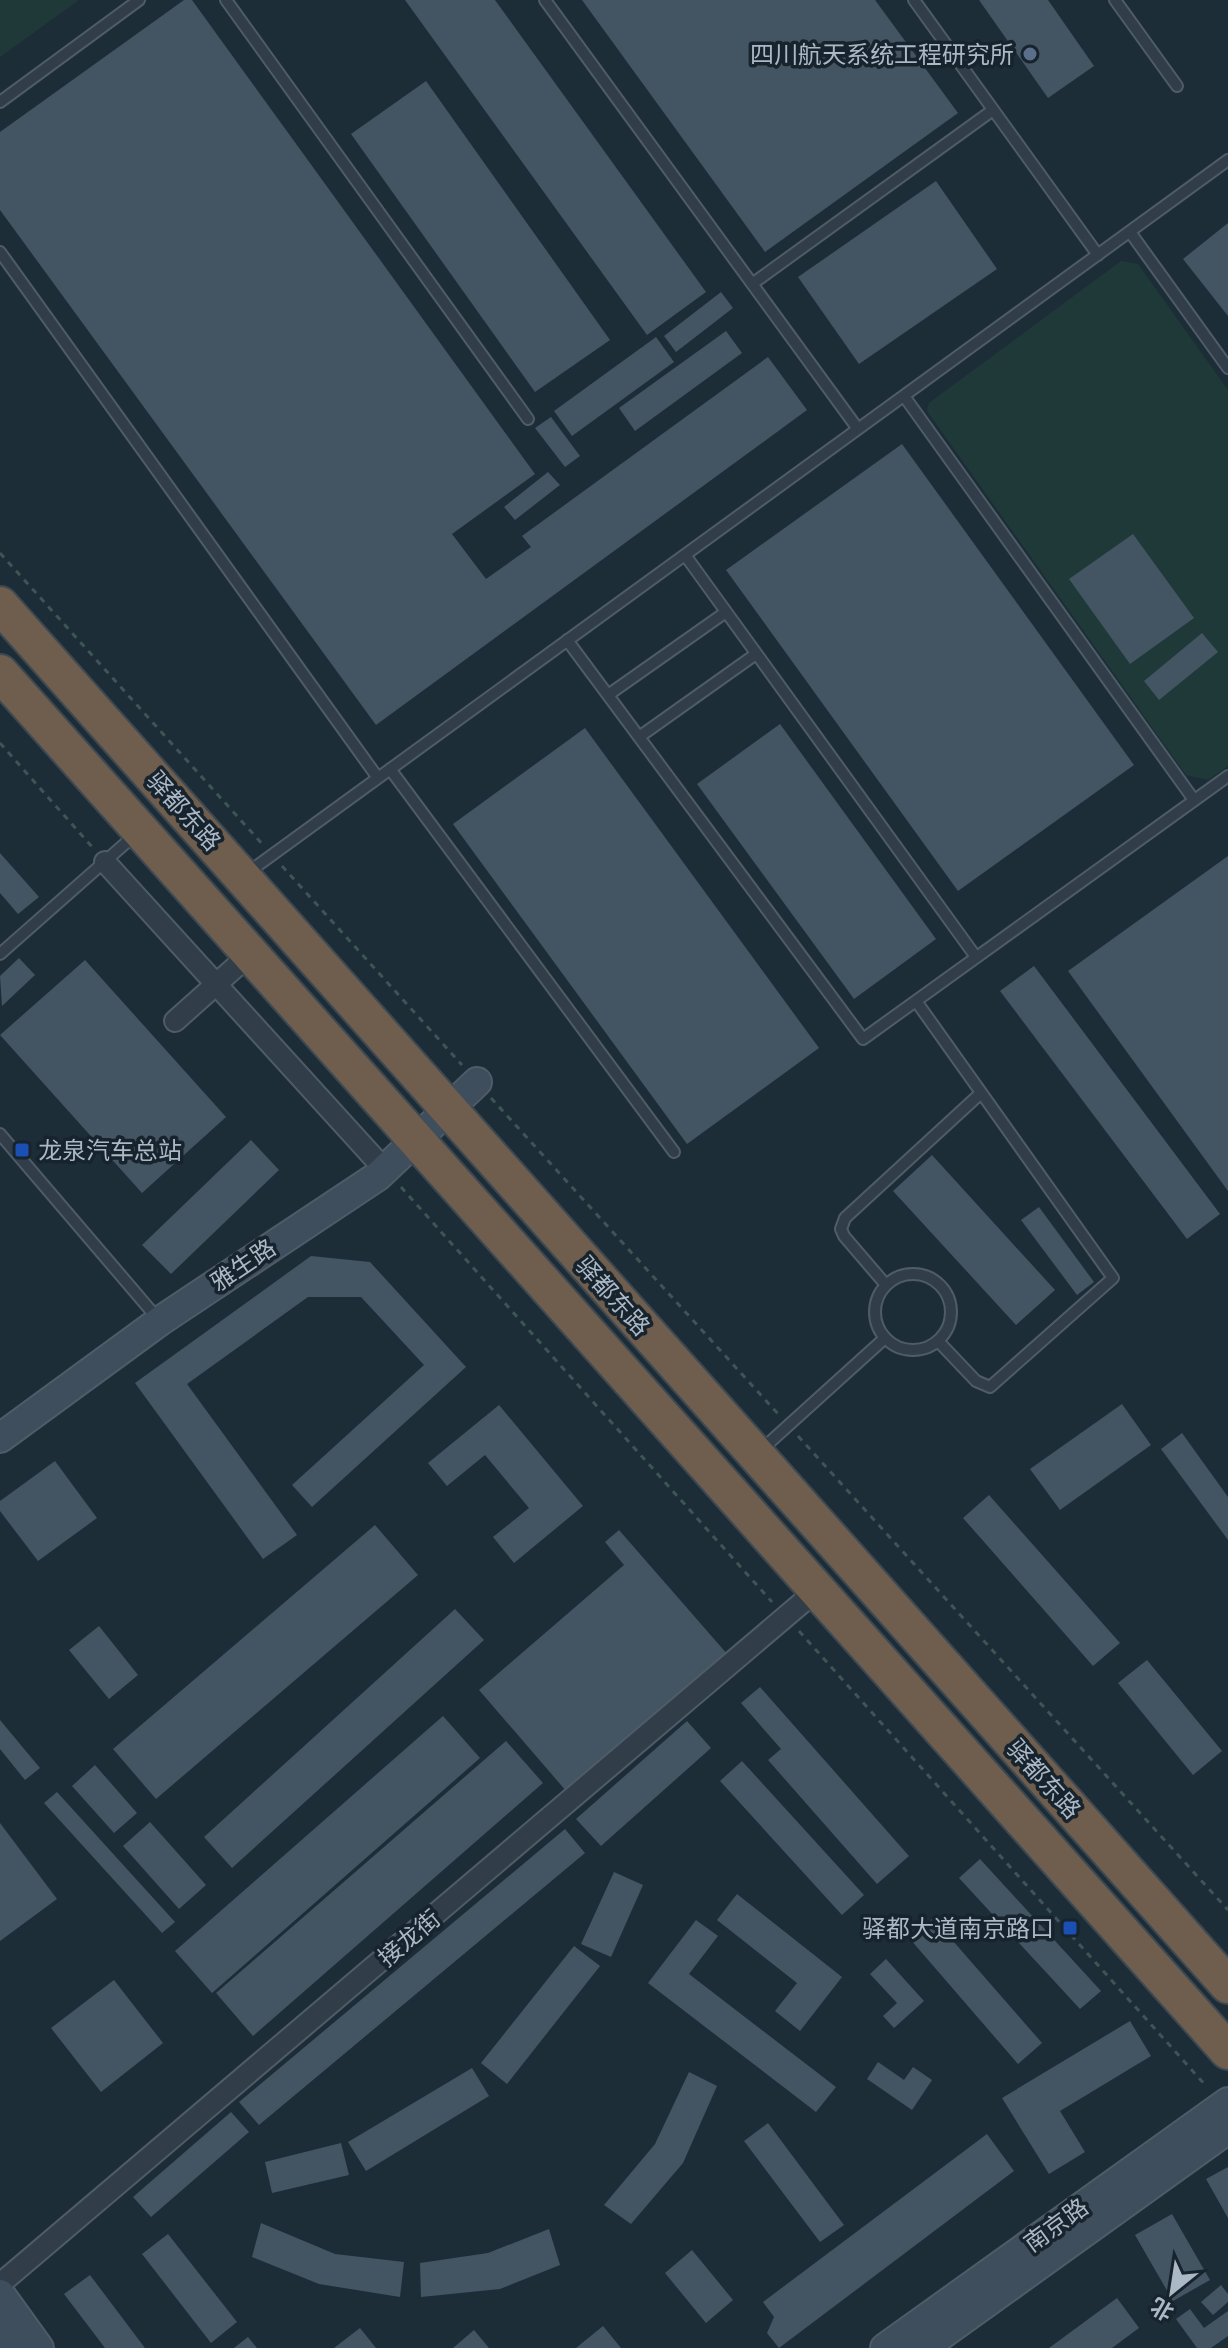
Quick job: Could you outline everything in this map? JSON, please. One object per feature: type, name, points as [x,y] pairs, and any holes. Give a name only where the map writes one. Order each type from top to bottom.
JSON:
[{"type":"highway","name":"驿都东路","points":[[0,605],[1228,1985]]},
{"type":"highway","name":"驿都东路","points":[[0,673],[1228,2051]]},
{"type":"street","points":[[105,862],[385,1170]]},
{"type":"street","points":[[175,1021],[249,955]]},
{"type":"street","name":"雅生路","points":[[0,1438],[160,1321],[385,1170],[477,1082]]},
{"type":"street","name":"接龙街","points":[[0,2284],[817,1590]]},
{"type":"street","points":[[923,2348],[1226,2112]]},
{"type":"street","name":"南京路","points":[[885,2348],[1226,2112]]},
{"type":"street","points":[[0,2294],[39,2348]]},
{"type":"street","points":[[0,2330],[13,2348]]},
{"type":"lane","points":[[0,102],[139,0]]},
{"type":"lane","points":[[226,0],[528,419]]},
{"type":"lane","points":[[545,0],[858,429]]},
{"type":"lane","points":[[914,0],[1098,255]]},
{"type":"lane","points":[[1115,0],[1177,86]]},
{"type":"lane","points":[[752,284],[993,110]]},
{"type":"lane","points":[[242,876],[1228,160]]},
{"type":"lane","points":[[1130,232],[1228,368]]},
{"type":"lane","points":[[0,252],[378,778]]},
{"type":"lane","points":[[904,396],[1194,800]]},
{"type":"lane","points":[[685,555],[976,957]]},
{"type":"lane","points":[[608,695],[726,612]]},
{"type":"lane","points":[[567,640],[863,1039],[1228,776]]},
{"type":"lane","points":[[639,737],[756,654]]},
{"type":"lane","points":[[390,769],[674,1152]]},
{"type":"lane","points":[[0,954],[140,830]]},
{"type":"lane","points":[[916,1001],[1113,1278],[990,1387],[976,1381],[938,1341]]},
{"type":"lane","points":[[886,1285],[844,1236],[841,1229],[845,1218],[981,1093]]},
{"type":"lane","points":[[0,1134],[160,1321]]},
{"type":"lane","points":[[909,1274],[933,1280],[942,1288],[951,1311],[949,1324],[938,1341],[924,1349],[912,1350],[900,1348],[885,1338],[875,1320],[874,1308],[886,1285],[909,1274]]},
{"type":"lane","points":[[756,1456],[885,1338]]},
{"type":"path","points":[[0,553],[1228,1910]]},
{"type":"path","points":[[0,743],[105,862]]},
{"type":"path","points":[[385,1170],[1226,2112]]},
{"type":"green space","points":[[0,0],[79,0],[0,57]]},
{"type":"green space","points":[[1121,261],[1138,264],[1228,390],[1228,766],[1208,780],[1186,775],[927,411],[929,403]]},
{"type":"building","points":[[184,0],[192,0],[535,474],[452,534],[486,579],[531,547],[522,536],[768,357],[807,410],[376,725],[0,210],[0,132]]},
{"type":"building","points":[[405,0],[495,0],[706,292],[647,335]]},
{"type":"building","points":[[582,0],[875,0],[958,113],[765,252]]},
{"type":"building","points":[[979,0],[1048,0],[1094,66],[1048,98]]},
{"type":"building","points":[[426,81],[610,340],[535,392],[351,134]]},
{"type":"building","points":[[936,181],[997,269],[859,364],[798,277]]},
{"type":"building","points":[[1228,223],[1228,316],[1183,259]]},
{"type":"building","points":[[721,292],[733,308],[676,352],[664,336]]},
{"type":"building","points":[[726,331],[742,353],[635,431],[619,408]]},
{"type":"building","points":[[656,337],[674,362],[572,436],[554,411]]},
{"type":"building","points":[[551,417],[580,456],[565,467],[535,428]]},
{"type":"building","points":[[902,444],[1134,765],[958,891],[726,570]]},
{"type":"building","points":[[548,472],[560,485],[515,520],[504,507]]},
{"type":"building","points":[[1133,534],[1194,618],[1130,664],[1069,579]]},
{"type":"building","points":[[1202,633],[1218,652],[1159,700],[1144,681]]},
{"type":"building","points":[[780,724],[936,939],[854,999],[697,784]]},
{"type":"building","points":[[585,728],[819,1048],[687,1144],[453,824]]},
{"type":"building","points":[[0,853],[39,897],[18,914],[0,893]]},
{"type":"building","points":[[1228,856],[1228,1191],[1068,971]]},
{"type":"building","points":[[19,958],[35,975],[2,1006],[0,976]]},
{"type":"building","points":[[85,960],[226,1117],[142,1193],[0,1035]]},
{"type":"building","points":[[1034,966],[1220,1214],[1187,1239],[1000,991]]},
{"type":"building","points":[[251,1140],[279,1170],[171,1274],[142,1245]]},
{"type":"building","points":[[932,1155],[1055,1290],[1016,1325],[893,1191]]},
{"type":"building","points":[[1039,1207],[1094,1282],[1077,1295],[1021,1220]]},
{"type":"building","points":[[311,1256],[370,1262],[466,1367],[312,1507],[292,1485],[424,1365],[361,1297],[308,1297],[187,1384],[297,1535],[263,1559],[135,1383]]},
{"type":"building","points":[[1122,1404],[1151,1445],[1060,1510],[1030,1469]]},
{"type":"building","points":[[499,1405],[583,1506],[514,1563],[493,1537],[529,1508],[485,1455],[447,1486],[428,1463]]},
{"type":"building","points":[[1182,1433],[1228,1497],[1228,1540],[1161,1449]]},
{"type":"building","points":[[55,1461],[97,1518],[38,1561],[0,1511],[0,1501]]},
{"type":"building","points":[[989,1495],[1120,1643],[1093,1666],[963,1518]]},
{"type":"building","points":[[375,1525],[418,1575],[156,1799],[113,1749]]},
{"type":"building","points":[[619,1530],[728,1655],[567,1792],[479,1690],[624,1565],[605,1542]]},
{"type":"building","points":[[455,1609],[484,1640],[232,1868],[204,1837]]},
{"type":"building","points":[[99,1626],[138,1675],[109,1699],[69,1650]]},
{"type":"building","points":[[1147,1660],[1222,1751],[1193,1775],[1118,1683]]},
{"type":"building","points":[[760,1687],[909,1856],[877,1884],[768,1760],[781,1749],[741,1703]]},
{"type":"building","points":[[443,1716],[480,1758],[212,1993],[175,1951]]},
{"type":"building","points":[[0,1720],[40,1768],[25,1780],[0,1749]]},
{"type":"building","points":[[687,1721],[711,1748],[601,1846],[576,1819]]},
{"type":"building","points":[[506,1741],[543,1783],[253,2036],[216,1993]]},
{"type":"building","points":[[742,1761],[864,1895],[842,1915],[720,1781]]},
{"type":"building","points":[[95,1765],[137,1813],[114,1833],[72,1786]]},
{"type":"building","points":[[57,1792],[175,1922],[162,1933],[44,1803]]},
{"type":"building","points":[[150,1822],[206,1885],[179,1909],[123,1846]]},
{"type":"building","points":[[0,1823],[57,1899],[0,1941]]},
{"type":"building","points":[[565,1829],[585,1853],[259,2125],[239,2102]]},
{"type":"building","points":[[980,1859],[1101,1991],[1080,2009],[959,1878]]},
{"type":"building","points":[[614,1872],[643,1885],[611,1957],[581,1944]]},
{"type":"building","points":[[737,1894],[842,1977],[800,2031],[775,2011],[797,1983],[717,1920]]},
{"type":"building","points":[[933,1918],[1042,2043],[1018,2064],[910,1939]]},
{"type":"building","points":[[696,1920],[718,1936],[689,1974],[836,2087],[816,2112],[648,1983]]},
{"type":"building","points":[[574,1946],[600,1966],[507,2084],[481,2063]]},
{"type":"building","points":[[886,1959],[924,2001],[894,2028],[883,2016],[897,2003],[870,1974]]},
{"type":"building","points":[[114,1980],[163,2043],[101,2092],[51,2028]]},
{"type":"building","points":[[1130,2021],[1151,2056],[1060,2111],[1085,2152],[1049,2174],[1002,2098]]},
{"type":"building","points":[[878,2062],[904,2080],[913,2067],[932,2080],[912,2110],[867,2079]]},
{"type":"building","points":[[472,2068],[489,2096],[366,2171],[348,2142]]},
{"type":"building","points":[[689,2072],[717,2086],[683,2163],[631,2224],[604,2205],[655,2144]]},
{"type":"building","points":[[231,2112],[249,2132],[151,2217],[133,2197]]},
{"type":"building","points":[[768,2123],[844,2225],[820,2242],[744,2141]]},
{"type":"building","points":[[987,2134],[1014,2171],[779,2348],[767,2333],[774,2317],[763,2302]]},
{"type":"building","points":[[341,2143],[349,2175],[272,2193],[265,2162]]},
{"type":"building","points":[[1228,2167],[1228,2218],[1206,2179]]},
{"type":"building","points":[[1172,2214],[1210,2280],[1173,2301],[1135,2235]]},
{"type":"building","points":[[261,2223],[335,2254],[404,2262],[400,2297],[319,2284],[252,2257]]},
{"type":"building","points":[[549,2229],[560,2265],[500,2289],[421,2297],[420,2263],[488,2253]]},
{"type":"building","points":[[168,2234],[237,2322],[211,2343],[142,2254]]},
{"type":"building","points":[[692,2250],[733,2300],[706,2323],[665,2273]]},
{"type":"building","points":[[90,2275],[145,2348],[105,2348],[64,2294]]},
{"type":"building","points":[[1221,2285],[1228,2294],[1228,2302],[1213,2315],[1201,2302]]},
{"type":"building","points":[[1117,2298],[1139,2328],[1112,2348],[1049,2348]]},
{"type":"building","points":[[1190,2309],[1204,2328],[1228,2311],[1228,2336],[1211,2348],[1197,2348],[1176,2319]]},
{"type":"building","points":[[603,2326],[621,2348],[576,2348]]},
{"type":"building","points":[[360,2328],[376,2348],[334,2348]]},
{"type":"building","points":[[474,2330],[489,2348],[453,2348]]},
{"type":"building","points":[[248,2337],[257,2348],[234,2348]]},
{"type":"place","name":"四川航天系统工程研究所","points":[[1030,54]]},
{"type":"place","name":"龙泉汽车总站","points":[[22,1150]]},
{"type":"place","name":"驿都大道南京路口","points":[[1070,1928]]}]
